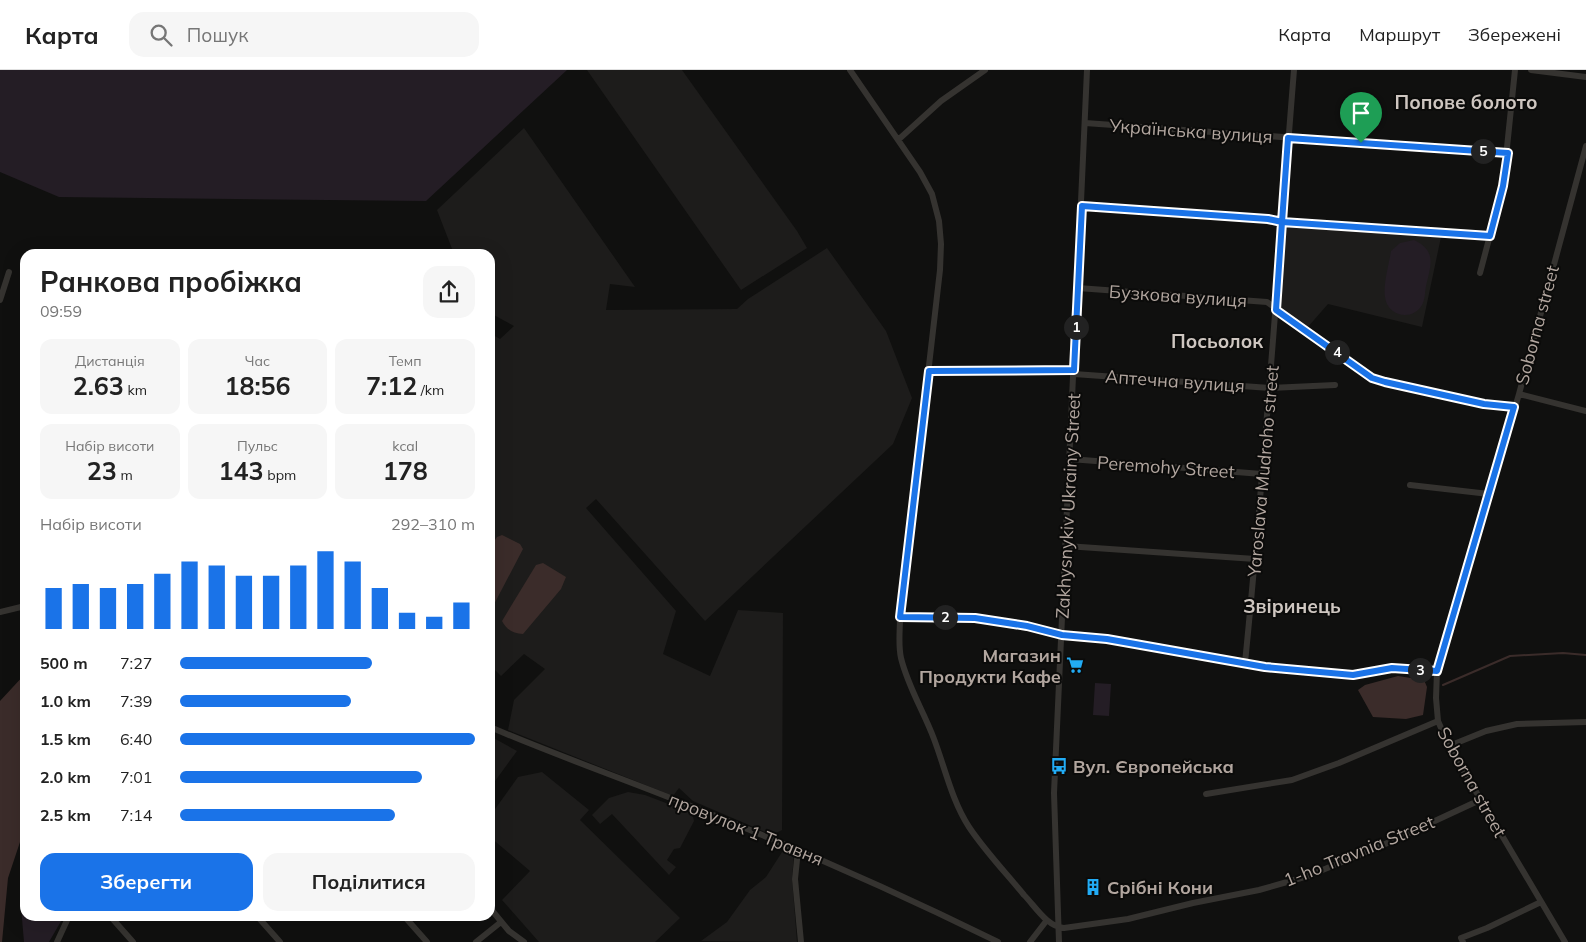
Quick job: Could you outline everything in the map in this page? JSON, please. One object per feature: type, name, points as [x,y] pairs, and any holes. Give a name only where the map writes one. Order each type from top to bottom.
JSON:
[{"type":"street","points":[[850,70],[920,172],[932,194],[939,221],[941,244],[940,270],[900,617],[899,642],[904,669],[934,738],[955,799],[968,825],[981,843],[1047,920],[1058,928]]},
{"type":"street","points":[[898,140],[941,101],[985,70]]},
{"type":"street","name":"Zakhysnykiv Ukrainy Street","points":[[1060,942],[1054,793],[1087,70]]},
{"type":"street","name":"Yaroslava Mudroho street","points":[[1245,662],[1256,559],[1294,70]]},
{"type":"street","points":[[1480,272],[1503,186],[1508,153],[1515,70]]},
{"type":"street","points":[[1531,70],[1586,77]]},
{"type":"street","name":"Українська вулиця","points":[[1085,123],[1508,153]]},
{"type":"street","name":"Soborna street","points":[[1565,942],[1449,746],[1438,721],[1436,698],[1437,671],[1519,394],[1586,146]]},
{"type":"street","points":[[1082,206],[1490,236]]},
{"type":"street","points":[[0,300],[9,272]]},
{"type":"street","name":"Бузкова вулиця","points":[[1078,288],[1267,302],[1372,378],[1484,404],[1514,407]]},
{"type":"street","name":"Аптечна вулиця","points":[[929,371],[1074,372],[1270,388],[1335,385]]},
{"type":"street","points":[[1519,394],[1586,412]]},
{"type":"street","name":"Peremohy Street","points":[[1070,460],[1262,474]]},
{"type":"street","points":[[1410,485],[1489,494]]},
{"type":"street","points":[[1066,546],[1256,559]]},
{"type":"street","points":[[0,612],[20,607]]},
{"type":"street","points":[[900,617],[975,618],[1027,626],[1062,635],[1107,639],[1265,667],[1353,675],[1392,668],[1437,671]]},
{"type":"street","points":[[1206,794],[1292,780],[1339,764],[1438,721]]},
{"type":"street","points":[[1449,746],[1486,731],[1517,724],[1586,722]]},
{"type":"street","name":"провулок 1 Травня","points":[[495,729],[798,850],[910,898],[998,942]]},
{"type":"street","name":"1-ho Travnia Street","points":[[1058,928],[1128,919],[1193,903],[1259,890],[1308,876],[1383,845],[1480,800]]},
{"type":"street","points":[[798,850],[795,879],[801,942]]},
{"type":"street","points":[[1463,942],[1461,938],[1487,928],[1541,902]]},
{"type":"street","points":[[495,914],[509,931],[524,942]]},
{"type":"street","points":[[1030,942],[1047,920]]},
{"type":"street","points":[[57,942],[67,921]]},
{"type":"street","points":[[114,921],[133,942]]},
{"type":"street","points":[[261,921],[280,942]]},
{"type":"street","points":[[408,921],[427,942]]},
{"type":"street","points":[[476,942],[501,922]]},
{"type":"shaded area","points":[[0,70],[567,70],[426,201],[59,197],[0,172]]},
{"type":"shaded area","points":[[587,70],[682,70],[797,231],[807,248],[741,290]]},
{"type":"shaded area","points":[[524,128],[635,287],[610,284],[606,310],[737,309],[748,299],[827,248],[886,331],[912,398],[893,444],[705,621],[596,499],[586,508],[676,611],[663,654],[710,676],[738,610],[783,613],[782,830],[772,835],[693,801],[679,788],[673,796],[508,730],[514,700],[545,669],[524,654],[501,676],[495,670],[495,336],[500,339],[514,326],[495,316],[495,249],[452,249],[437,210]]},
{"type":"shaded area","points":[[1292,225],[1441,237],[1422,327],[1328,304],[1307,328],[1280,308],[1286,229]]},
{"type":"shaded area","points":[[1414,240],[1426,249],[1429,254],[1430,265],[1422,305],[1412,314],[1406,315],[1390,309],[1387,303],[1385,297],[1386,274],[1391,251],[1400,243]]},
{"type":"shaded area","points":[[502,535],[520,544],[523,549],[495,602],[495,540]]},
{"type":"shaded area","points":[[543,563],[566,577],[561,589],[523,634],[513,632],[502,621],[536,565]]},
{"type":"shaded area","points":[[1398,676],[1424,680],[1427,687],[1423,715],[1406,719],[1373,717],[1358,690],[1365,685]]},
{"type":"shaded area","points":[[20,679],[20,842],[8,878],[2,942],[0,942],[0,701]]},
{"type":"shaded area","points":[[1095,683],[1111,684],[1109,716],[1093,715]]},
{"type":"shaded area","points":[[495,739],[517,751],[495,781]]},
{"type":"shaded area","points":[[542,772],[589,810],[580,820],[680,918],[655,942],[539,942],[502,900],[530,871],[495,841],[495,809],[518,777]]},
{"type":"shaded area","points":[[628,792],[645,795],[692,813],[694,821],[680,848],[674,849],[667,860],[676,867],[669,875],[612,814],[600,824],[592,815],[609,798]]},
{"type":"shaded area","points":[[784,849],[794,854],[792,878],[797,942],[701,941],[727,922],[750,890],[766,877]]},
{"type":"shaded area","points":[[22,921],[61,921],[49,942],[24,942]]},
{"type":"waterway","points":[[1443,685],[1510,656],[1563,653],[1586,655]]},
{"type":"place","name":"Магазин Продукти Кафе","points":[[1075,665]]},
{"type":"place","name":"Вул. Європейська","points":[[1059,766]]},
{"type":"place","name":"Срібні Кони","points":[[1093,887]]},
{"type":"district","name":"Попове болото","points":[[1466,102]]},
{"type":"district","name":"Посьолок","points":[[1217,341]]},
{"type":"district","name":"Звіринець","points":[[1292,606]]},
{"type":"route","points":[[1361,143],[1288,138],[1282,222],[1268,219],[1082,206],[1074,370],[929,371],[900,617],[975,618],[1027,626],[1062,635],[1107,639],[1265,667],[1353,675],[1392,668],[1437,671],[1514,407],[1484,404],[1372,378],[1276,310],[1282,222],[1490,236],[1503,186],[1508,153],[1361,143]]}]
